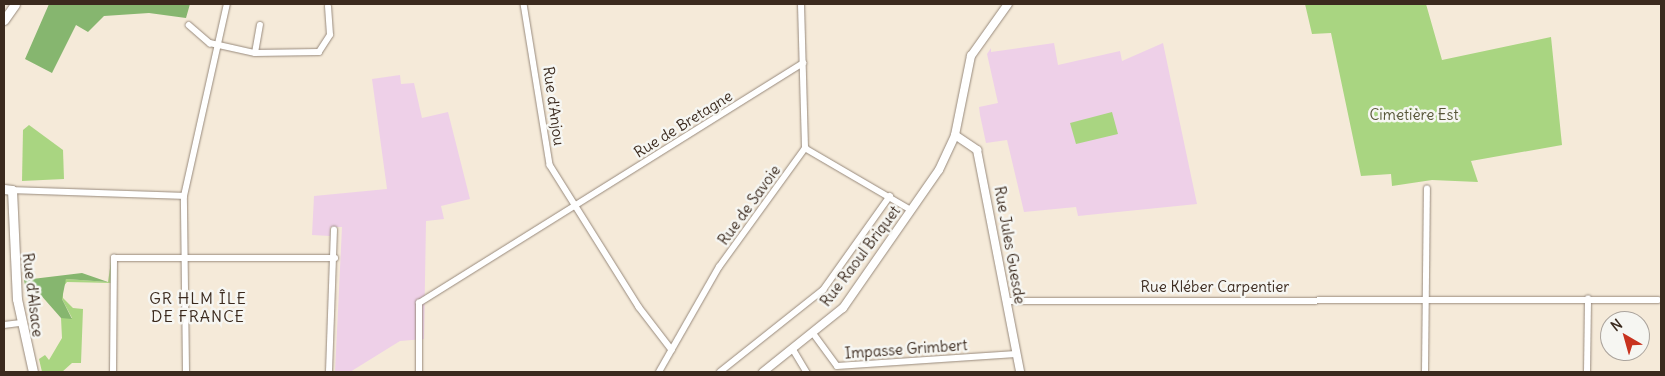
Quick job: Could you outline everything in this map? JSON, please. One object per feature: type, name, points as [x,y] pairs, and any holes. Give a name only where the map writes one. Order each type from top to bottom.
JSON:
[{"type":"main road","points":[[4,20],[15,4]]},
{"type":"main road","name":"Rue d'Alsace","points":[[8,190],[21,323],[33,372]]},
{"type":"street","points":[[186,372],[184,196],[227,4]]},
{"type":"street","name":"Rue d'Anjou","points":[[524,4],[548,160],[575,206],[662,342],[672,350]]},
{"type":"street","points":[[801,4],[805,148],[911,210]]},
{"type":"street","name":"Rue Raoul Briquet","points":[[763,372],[814,334],[843,308],[944,161],[955,135],[972,56],[1008,4]]},
{"type":"street","points":[[189,24],[205,41],[217,45],[255,53],[319,52],[330,35],[328,7]]},
{"type":"street","points":[[255,53],[260,25]]},
{"type":"street","name":"Rue de Bretagne","points":[[419,372],[419,303],[803,63]]},
{"type":"street","name":"Rue Jules Guesde","points":[[955,135],[977,150],[1020,372]]},
{"type":"street","name":"Rue de Savoie","points":[[659,372],[719,267],[805,148]]},
{"type":"street","points":[[1425,372],[1427,189]]},
{"type":"street","points":[[8,190],[184,196]]},
{"type":"street","points":[[720,372],[823,290],[890,196]]},
{"type":"street","points":[[329,372],[335,258],[334,230]]},
{"type":"street","points":[[113,372],[114,258],[335,258]]},
{"type":"street","points":[[1587,372],[1588,298]]},
{"type":"street","name":"Rue Kléber Carpentier","points":[[1006,301],[1588,298],[1658,300]]},
{"type":"street","points":[[4,325],[21,323]]},
{"type":"street","name":"Impasse Grimbert","points":[[814,334],[837,366],[1016,354]]},
{"type":"street","points":[[793,349],[807,372]]},
{"type":"shaded area","points":[[1054,43],[1058,65],[1120,51],[1122,61],[1163,43],[1197,204],[1078,216],[1076,207],[1024,212],[1007,140],[986,143],[979,107],[998,103],[987,54],[991,48],[991,52]]},
{"type":"shaded area","points":[[400,75],[401,84],[414,83],[422,118],[448,112],[470,199],[441,206],[444,219],[426,221],[424,339],[400,341],[350,372],[335,372],[342,227],[330,227],[330,236],[312,235],[314,196],[387,189],[372,79]]},
{"type":"green space","points":[[49,4],[190,4],[186,18],[149,13],[104,16],[88,32],[76,25],[52,73],[25,59]]},
{"type":"green space","name":"Cimetière Est","points":[[1305,4],[1426,4],[1442,60],[1551,37],[1562,145],[1471,161],[1478,182],[1432,180],[1392,186],[1391,174],[1361,176],[1331,33],[1312,34]]},
{"type":"green space","points":[[1112,112],[1118,134],[1076,144],[1070,123]]},
{"type":"green space","points":[[29,125],[63,150],[64,179],[22,181],[23,130]]},
{"type":"green space","points":[[111,261],[112,283],[67,282],[63,287],[63,298],[73,308],[83,309],[81,363],[72,363],[62,372],[42,372],[39,359],[45,355],[49,360],[62,338],[61,318],[72,318],[62,299],[62,287],[66,279],[108,282]]},
{"type":"green space","points":[[82,273],[108,282],[66,279],[62,299],[72,319],[61,318],[39,293],[27,295],[24,280]]},
{"type":"district","name":"GR HLM ÎLE DE FRANCE","points":[[198,307]]}]
